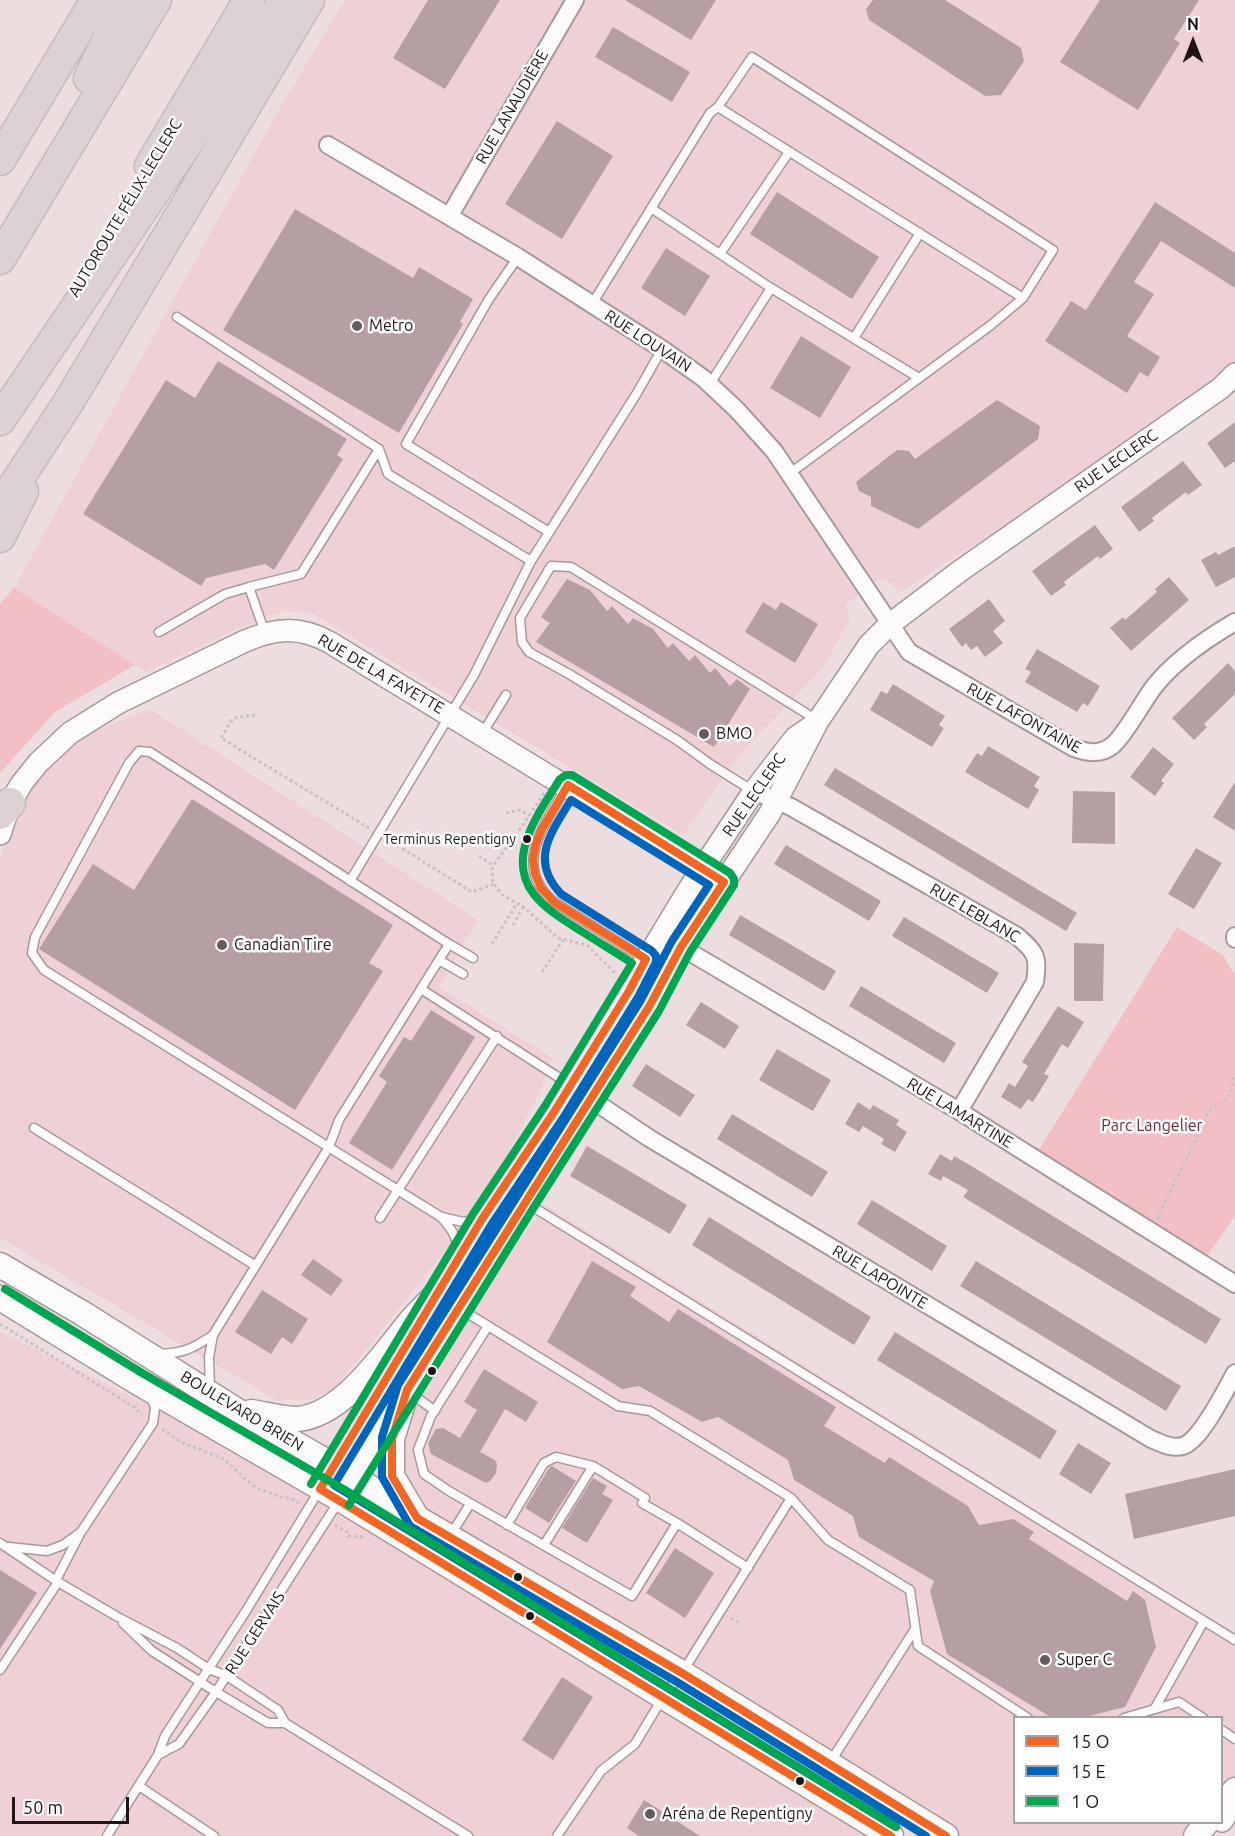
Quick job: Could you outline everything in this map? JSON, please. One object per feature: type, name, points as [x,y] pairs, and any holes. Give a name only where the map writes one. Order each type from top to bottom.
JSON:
[{"type":"highway","points":[[0,160],[96,0]]},
{"type":"highway","points":[[0,257],[127,0]]},
{"type":"highway","points":[[0,257],[156,0]]},
{"type":"highway","name":"AUTOROUTE FÉLIX-LECLERC","points":[[0,418],[249,0]]},
{"type":"highway","points":[[0,418],[284,0]]},
{"type":"highway","points":[[0,507],[68,403],[309,0]]},
{"type":"highway","points":[[0,537],[68,403]]},
{"type":"main road","name":"BOULEVARD BRIEN","points":[[0,1265],[149,1354],[236,1410],[345,1471],[417,1518],[682,1673],[945,1836]]},
{"type":"main road","points":[[236,1410],[297,1419],[322,1412],[366,1378],[411,1320],[435,1296]]},
{"type":"main road","name":"BOULEVARD BRIEN","points":[[0,1298],[137,1382],[224,1430],[330,1494],[891,1836]]},
{"type":"main road","points":[[407,1390],[393,1439],[392,1476],[417,1518]]},
{"type":"main road","points":[[1223,1804],[1235,1790]]},
{"type":"main road","points":[[1196,1836],[1205,1824]]},
{"type":"street","name":"RUE LANAUDIÈRE","points":[[450,215],[575,0]]},
{"type":"street","name":"RUE LOUVAIN","points":[[328,145],[518,257],[662,349],[710,384],[774,451],[889,625]]},
{"type":"street","name":"RUE LECLERC","points":[[330,1494],[407,1390],[650,1005],[681,947],[777,801],[818,721],[860,656],[889,625],[960,571],[1221,388],[1235,374]]},
{"type":"street","name":"RUE LAFONTAINE","points":[[889,625],[904,646],[917,657],[1074,748],[1100,753],[1114,745],[1154,687],[1176,664],[1213,635],[1235,622]]},
{"type":"street","name":"RUE DE LA FAYETTE","points":[[0,834],[5,808],[39,762],[60,741],[84,723],[203,661],[265,633],[290,629],[318,636],[568,785],[724,882]]},
{"type":"street","name":"RUE LECLERC","points":[[345,1471],[435,1296],[629,991],[646,959],[702,869],[754,791],[795,738],[818,721]]},
{"type":"street","name":"RUE LEBLANC","points":[[754,791],[791,807],[1017,936],[1032,948],[1038,963],[1035,981],[959,1111]]},
{"type":"street","name":"RUE LAMARTINE","points":[[681,947],[959,1111],[1235,1284]]},
{"type":"street","name":"RUE LAPOINTE","points":[[570,1085],[658,1143],[1151,1439],[1168,1446],[1184,1446],[1197,1437],[1235,1373]]},
{"type":"street","points":[[1223,1819],[1235,1801]]},
{"type":"lane","points":[[592,304],[710,113],[718,107],[752,57],[1053,250],[1023,298],[991,325],[789,474]]},
{"type":"lane","points":[[718,107],[1023,298]]},
{"type":"lane","points":[[720,254],[789,152]]},
{"type":"lane","points":[[651,208],[771,288],[919,378]]},
{"type":"lane","points":[[854,338],[920,233]]},
{"type":"lane","points":[[518,257],[489,299],[406,444],[549,532]]},
{"type":"lane","points":[[710,384],[771,288]]},
{"type":"lane","points":[[177,317],[379,448],[388,474],[531,561]]},
{"type":"lane","points":[[350,881],[474,675],[531,561],[632,402],[662,349]]},
{"type":"lane","points":[[159,632],[225,594],[301,574],[379,448]]},
{"type":"lane","points":[[754,791],[710,764],[678,740],[529,652],[522,642],[520,618],[551,566],[571,567],[818,721]]},
{"type":"lane","points":[[249,587],[265,633]]},
{"type":"lane","points":[[482,734],[506,695]]},
{"type":"lane","points":[[458,1259],[457,1242],[451,1228],[441,1217],[44,970],[32,953],[35,937],[129,762],[139,751],[150,752],[473,958]]},
{"type":"lane","points":[[568,785],[538,837],[534,849],[534,873],[539,885],[545,895],[554,902],[667,973]]},
{"type":"lane","points":[[210,1392],[209,1357],[213,1335],[329,1147],[339,1120],[449,944]]},
{"type":"lane","points":[[439,960],[463,974]]},
{"type":"lane","points":[[421,988],[570,1085]]},
{"type":"lane","points":[[380,1218],[497,1036]]},
{"type":"lane","points":[[34,1128],[256,1266]]},
{"type":"lane","points":[[525,1201],[1235,1640]]},
{"type":"lane","points":[[441,1217],[463,1222],[482,1219]]},
{"type":"lane","points":[[458,1308],[618,1406],[650,1412],[792,1498],[828,1540],[910,1590],[918,1646],[1025,1716]]},
{"type":"lane","points":[[488,1326],[435,1411],[418,1450],[424,1474],[470,1504],[632,1596],[677,1522]]},
{"type":"lane","points":[[149,1354],[191,1350],[213,1335]]},
{"type":"lane","points":[[0,1670],[57,1581],[81,1532],[153,1424],[155,1408],[150,1394],[137,1382]]},
{"type":"lane","points":[[407,1390],[435,1411]]},
{"type":"lane","points":[[507,1525],[544,1464],[556,1457],[593,1466],[748,1568]]},
{"type":"lane","points":[[544,1545],[593,1466]]},
{"type":"lane","name":"RUE GERVAIS","points":[[107,1836],[158,1755],[165,1736],[208,1669],[330,1494]]},
{"type":"lane","name":"RUE GERVAIS","points":[[158,1755],[178,1744],[227,1676],[330,1494]]},
{"type":"lane","points":[[557,1836],[601,1771],[635,1744],[792,1498]]},
{"type":"lane","points":[[450,1537],[470,1504]]},
{"type":"lane","points":[[3,1545],[47,1551],[63,1545],[81,1532]]},
{"type":"lane","points":[[3,1545],[116,1616],[177,1648],[208,1669],[227,1676],[278,1710],[285,1723],[468,1836]]},
{"type":"lane","points":[[116,1616],[152,1651],[200,1682],[268,1723],[285,1723]]},
{"type":"lane","points":[[1155,1708],[1204,1621]]},
{"type":"lane","points":[[829,1764],[915,1629]]},
{"type":"lane","points":[[1130,1716],[1179,1702],[1200,1716]]},
{"type":"lane","points":[[139,1786],[214,1836]]},
{"type":"path","points":[[255,715],[233,717],[222,738],[371,829]]},
{"type":"path","points":[[506,813],[520,810],[530,816]]},
{"type":"path","points":[[386,838],[472,891],[494,884]]},
{"type":"path","points":[[479,856],[494,866]]},
{"type":"path","points":[[492,944],[517,903]]},
{"type":"path","points":[[513,925],[523,907]]},
{"type":"path","points":[[542,972],[563,940]]},
{"type":"path","points":[[1151,1232],[1209,1110],[1228,1099],[1235,1076]]},
{"type":"path","points":[[0,1324],[134,1407],[147,1420]]},
{"type":"path","points":[[160,1428],[183,1443],[224,1459],[257,1488],[283,1498],[290,1498]]},
{"type":"path","points":[[731,1618],[740,1623]]},
{"type":"shaded area","points":[[345,0],[1235,0],[1235,378],[900,592],[883,577],[845,605],[850,619],[822,669],[741,753],[683,835],[312,613],[284,611],[242,627],[146,672],[14,588],[277,113]]},
{"type":"shaded area","points":[[150,709],[478,920],[439,987],[553,1058],[540,1091],[509,1152],[449,1246],[333,1389],[313,1399],[278,1401],[0,1238],[0,861],[15,812],[28,791],[54,761],[89,733]]},
{"type":"shaded area","points":[[546,1205],[1235,1633],[1235,1790],[1223,1805],[1223,1716],[1013,1716],[1013,1824],[1206,1824],[1196,1836],[946,1836],[423,1515],[397,1469],[410,1391]]},
{"type":"shaded area","points":[[0,1332],[219,1439],[890,1836],[0,1836]]},
{"type":"green space","points":[[14,588],[135,665],[55,712],[0,773],[0,604]]},
{"type":"green space","name":"Parc Langelier","points":[[1177,927],[1223,955],[1235,976],[1235,1216],[1207,1256],[1037,1153]]},
{"type":"building","points":[[428,0],[500,0],[445,89],[393,58]]},
{"type":"building","points":[[625,0],[716,0],[691,40]]},
{"type":"building","points":[[873,0],[945,0],[1021,48],[1024,61],[1001,95],[985,96],[869,20],[866,9]]},
{"type":"building","points":[[1100,0],[1199,0],[1174,39],[1180,43],[1138,110],[1060,62]]},
{"type":"building","points":[[613,27],[690,72],[672,102],[595,57]]},
{"type":"building","points":[[557,121],[613,156],[562,239],[505,204]]},
{"type":"building","points":[[777,192],[879,257],[852,299],[750,234]]},
{"type":"building","points":[[1155,202],[1235,253],[1235,288],[1161,241],[1134,282],[1154,294],[1127,336],[1160,357],[1148,377],[1140,372],[1127,393],[1045,341],[1071,301],[1086,310]]},
{"type":"building","points":[[295,209],[413,278],[419,267],[473,299],[460,322],[463,324],[399,433],[223,330]]},
{"type":"building","points":[[666,248],[710,276],[685,316],[641,288]]},
{"type":"building","points":[[801,336],[851,367],[820,418],[770,388]]},
{"type":"building","points":[[218,361],[347,439],[337,455],[343,459],[274,570],[265,564],[206,578],[201,586],[83,514],[166,380],[195,398]]},
{"type":"building","points":[[997,400],[1040,426],[1038,439],[918,529],[871,506],[871,497],[859,491],[856,482],[897,450],[909,451],[915,459]]},
{"type":"building","points":[[1235,422],[1235,461],[1225,468],[1207,443]]},
{"type":"building","points":[[1183,461],[1202,485],[1188,495],[1186,492],[1152,518],[1154,521],[1139,532],[1121,507]]},
{"type":"building","points":[[1095,525],[1113,549],[1100,559],[1098,556],[1064,582],[1066,585],[1051,596],[1032,571]]},
{"type":"building","points":[[1235,546],[1235,577],[1216,587],[1201,560],[1216,552],[1218,555]]},
{"type":"building","points":[[1169,577],[1189,600],[1131,651],[1110,628],[1123,617],[1125,620],[1157,592],[1155,589]]},
{"type":"building","points":[[567,579],[590,590],[607,611],[612,606],[628,624],[633,618],[653,629],[668,648],[673,643],[689,661],[695,655],[710,673],[715,668],[730,686],[737,679],[750,689],[714,747],[536,642],[550,623],[541,617]]},
{"type":"building","points":[[989,599],[1005,621],[993,631],[1003,643],[985,657],[977,646],[971,650],[966,643],[962,647],[949,629]]},
{"type":"building","points":[[763,602],[776,610],[781,602],[818,624],[795,663],[745,632]]},
{"type":"building","points":[[1037,649],[1100,686],[1088,706],[1083,703],[1077,712],[1025,682],[1031,672],[1025,669]]},
{"type":"building","points":[[1228,663],[1235,671],[1235,694],[1204,724],[1207,727],[1194,740],[1172,718]]},
{"type":"building","points":[[893,684],[945,716],[939,725],[944,728],[932,747],[870,710],[881,691],[887,694]]},
{"type":"building","points":[[988,746],[1040,777],[1034,786],[1039,790],[1028,809],[965,772],[977,753],[982,756]]},
{"type":"building","points":[[1153,747],[1174,764],[1161,781],[1164,783],[1155,796],[1130,777]]},
{"type":"building","points":[[835,768],[1077,913],[1066,931],[824,785]]},
{"type":"building","points":[[1235,782],[1235,831],[1213,817]]},
{"type":"building","points":[[1073,791],[1115,792],[1115,844],[1072,843]]},
{"type":"building","points":[[192,799],[393,925],[369,963],[383,971],[295,1110],[39,949],[93,864],[134,890]]},
{"type":"building","points":[[786,845],[881,901],[869,921],[774,864]]},
{"type":"building","points":[[1196,848],[1222,863],[1194,909],[1168,894]]},
{"type":"building","points":[[740,915],[836,971],[824,991],[729,935]]},
{"type":"building","points":[[904,917],[999,973],[987,993],[892,936]]},
{"type":"building","points":[[1074,943],[1104,944],[1103,1001],[1074,1001]]},
{"type":"building","points":[[861,986],[956,1043],[944,1063],[849,1006]]},
{"type":"building","points":[[701,1002],[739,1026],[725,1049],[686,1025]]},
{"type":"building","points":[[1058,1006],[1084,1022],[1068,1048],[1062,1044],[1044,1074],[1049,1076],[1033,1102],[1028,1099],[1021,1109],[1001,1097],[1009,1083],[1015,1087],[1028,1066],[1022,1062]]},
{"type":"building","points":[[431,1010],[475,1037],[392,1170],[349,1143],[387,1082],[379,1076],[404,1037],[411,1041]]},
{"type":"building","points":[[777,1049],[831,1080],[813,1111],[759,1080]]},
{"type":"building","points":[[646,1064],[695,1095],[680,1117],[632,1086]]},
{"type":"building","points":[[858,1102],[870,1110],[873,1105],[899,1120],[896,1125],[907,1132],[895,1152],[881,1144],[884,1139],[863,1126],[859,1132],[845,1124]]},
{"type":"building","points":[[732,1114],[828,1172],[812,1197],[717,1139]]},
{"type":"building","points":[[587,1146],[687,1205],[670,1234],[570,1176]]},
{"type":"building","points":[[940,1154],[952,1161],[954,1156],[968,1164],[1221,1319],[1206,1344],[963,1197],[968,1190],[943,1176],[941,1181],[928,1174]]},
{"type":"building","points":[[872,1200],[947,1246],[932,1271],[857,1224]]},
{"type":"building","points":[[709,1217],[871,1317],[854,1345],[692,1245]]},
{"type":"building","points":[[313,1259],[343,1280],[331,1296],[301,1275]]},
{"type":"building","points":[[592,1261],[636,1287],[630,1296],[669,1322],[678,1309],[836,1407],[824,1426],[885,1463],[889,1457],[968,1506],[979,1525],[1013,1519],[1034,1532],[1029,1539],[1127,1601],[1133,1591],[1145,1600],[1156,1647],[1125,1707],[1089,1716],[1049,1716],[947,1654],[930,1591],[934,1581],[859,1537],[853,1516],[794,1480],[788,1460],[718,1417],[702,1422],[639,1386],[622,1389],[547,1342]]},
{"type":"building","points":[[976,1261],[1181,1386],[1166,1411],[960,1286]]},
{"type":"building","points":[[262,1290],[308,1319],[292,1344],[282,1337],[271,1354],[235,1332]]},
{"type":"building","points":[[895,1332],[1057,1431],[1040,1459],[877,1360]]},
{"type":"building","points":[[484,1369],[538,1402],[526,1422],[505,1409],[480,1452],[495,1460],[497,1464],[496,1473],[486,1483],[431,1454],[428,1443],[436,1429],[443,1428],[460,1438],[477,1410],[464,1402]]},
{"type":"building","points":[[1078,1443],[1111,1463],[1091,1494],[1059,1474]]},
{"type":"building","points":[[552,1466],[576,1481],[549,1523],[525,1508]]},
{"type":"building","points":[[1235,1469],[1235,1516],[1134,1539],[1125,1494]]},
{"type":"building","points":[[593,1478],[607,1486],[602,1494],[613,1500],[587,1543],[562,1528]]},
{"type":"building","points":[[675,1548],[714,1573],[685,1618],[646,1593]]},
{"type":"building","points":[[0,1570],[37,1593],[0,1649]]},
{"type":"building","points":[[562,1677],[593,1697],[553,1760],[522,1740]]},
{"type":"building","name":"Aréna de Repentigny","points":[[644,1800],[700,1836],[639,1836],[627,1828]]},
{"type":"transit line","points":[[311,1484],[473,1214],[545,1106],[632,963],[555,914],[534,895],[527,884],[523,871],[523,856],[530,831],[560,779],[566,775],[572,775],[730,873],[734,879],[734,885],[690,952],[659,1011],[349,1505]]},
{"type":"transit line","points":[[891,1836],[320,1489],[482,1219],[554,1112],[629,991],[646,959],[554,902],[541,888],[535,874],[533,859],[536,844],[542,829],[568,785],[724,882],[681,947],[650,1005],[407,1390],[392,1439],[392,1476],[417,1518],[682,1673],[946,1836]]},
{"type":"transit line","points":[[896,1827],[334,1485],[491,1225],[563,1118],[638,997],[656,962],[656,956],[652,951],[561,894],[551,882],[546,870],[546,847],[556,824],[571,800],[709,885],[672,941],[641,1000],[398,1385],[382,1437],[382,1477],[410,1526],[677,1682],[926,1836]]},
{"type":"transit line","points":[[5,1289],[142,1373],[345,1490],[896,1827]]},
{"type":"place","name":"Metro","points":[[357,326]]},
{"type":"place","name":"BMO","points":[[704,734]]},
{"type":"place","name":"Terminus Repentigny","points":[[527,839]]},
{"type":"place","name":"Canadian Tire","points":[[222,945]]},
{"type":"place","name":"Super C","points":[[1045,1660]]},
{"type":"place","name":"Aréna de Repentigny","points":[[650,1814]]}]
